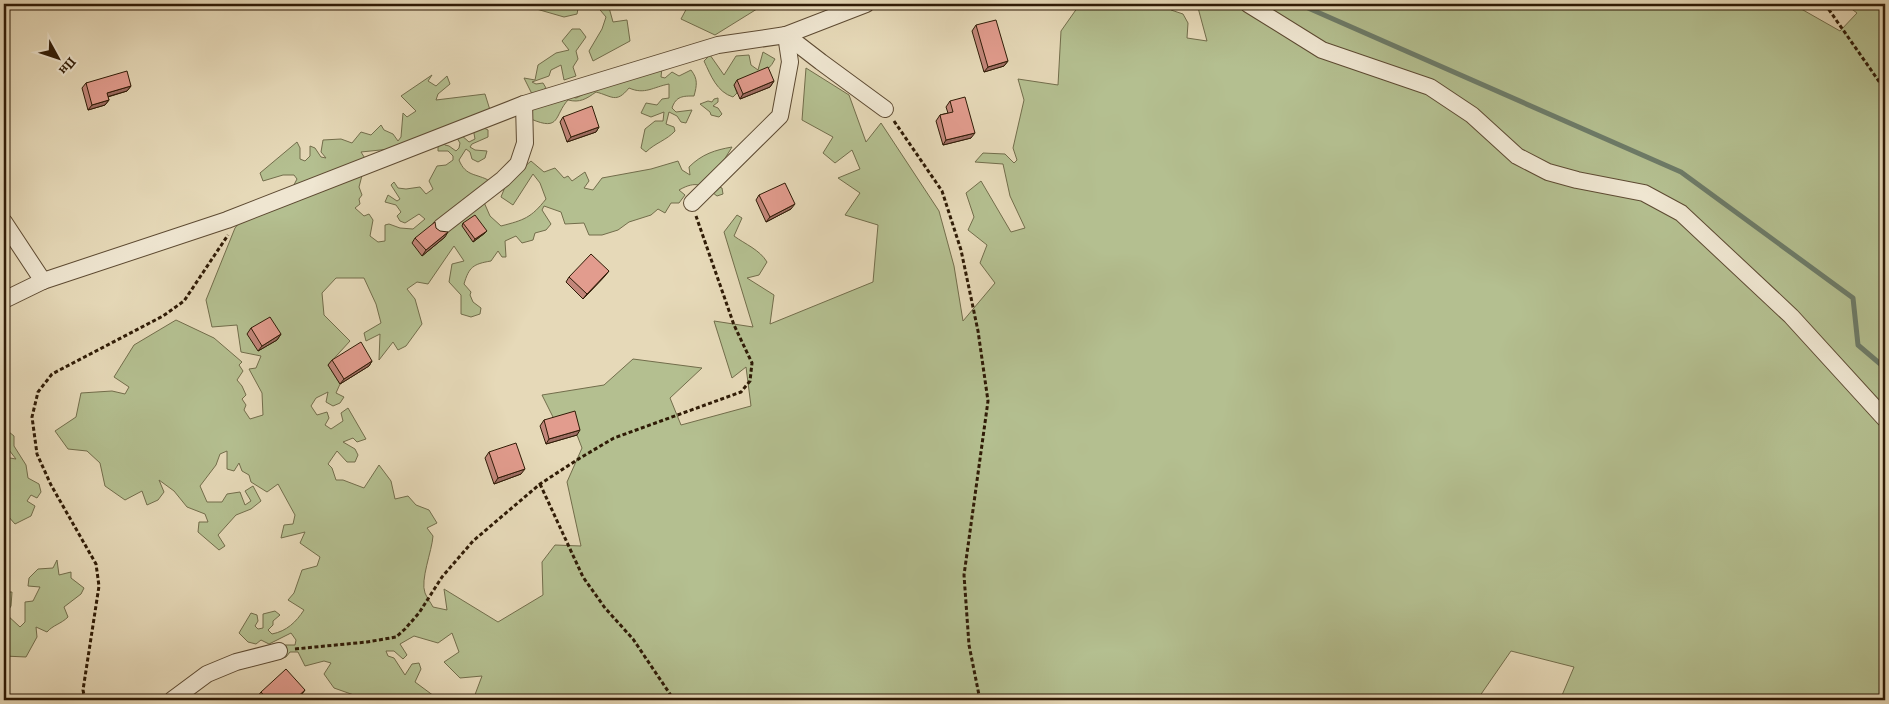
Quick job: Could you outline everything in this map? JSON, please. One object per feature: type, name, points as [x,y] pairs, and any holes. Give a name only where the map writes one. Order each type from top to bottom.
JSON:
[{"type":"street","points":[[4,300],[43,281],[227,220],[524,104],[718,45],[786,35],[866,4]]},
{"type":"street","points":[[1248,4],[1322,50],[1430,86],[1472,115],[1517,156],[1548,172],[1577,180],[1644,193],[1681,213],[1791,316],[1885,419]]},
{"type":"street","points":[[786,35],[885,109]]},
{"type":"street","points":[[692,203],[780,116],[790,62],[786,35]]},
{"type":"street","points":[[441,227],[503,179],[518,164],[526,143],[524,104]]},
{"type":"street","points":[[4,222],[43,281]]},
{"type":"street","points":[[172,700],[207,674],[236,662],[279,650]]},
{"type":"path","points":[[1825,4],[1885,90]]},
{"type":"path","points":[[885,109],[942,191],[961,250],[978,331],[988,401],[964,575],[969,645],[980,700]]},
{"type":"path","points":[[279,650],[367,642],[396,637],[419,613],[442,577],[473,541],[540,484],[614,438],[742,392],[750,381],[752,363],[734,326],[692,203]]},
{"type":"path","points":[[85,700],[83,690],[99,586],[96,564],[51,485],[37,454],[32,417],[38,392],[52,374],[163,316],[184,302],[228,237],[227,220]]},
{"type":"path","points":[[540,484],[583,577],[605,608],[633,639],[674,700]]},
{"type":"green space","points":[[535,4],[579,4],[577,14],[564,17],[533,8]]},
{"type":"green space","points":[[595,4],[608,4],[613,22],[627,20],[630,41],[593,61],[589,51],[602,29],[606,17]]},
{"type":"green space","points":[[689,4],[765,4],[715,35],[681,19]]},
{"type":"green space","points":[[1080,4],[1170,4],[1171,10],[1183,14],[1188,23],[1187,38],[1207,41],[1197,4],[1796,4],[1796,6],[1840,31],[1857,13],[1845,4],[1885,4],[1885,700],[1560,700],[1574,667],[1511,651],[1477,700],[473,700],[482,676],[460,678],[444,662],[459,652],[452,633],[438,643],[414,636],[400,644],[407,655],[403,659],[394,651],[386,651],[388,656],[394,658],[405,675],[412,664],[419,663],[421,669],[415,682],[434,696],[430,700],[368,700],[334,688],[324,674],[331,663],[324,661],[305,666],[298,652],[290,652],[286,657],[269,662],[278,645],[295,645],[296,640],[291,633],[269,644],[261,640],[256,644],[248,642],[239,633],[251,613],[257,615],[258,621],[255,626],[258,629],[263,628],[263,614],[275,611],[280,615],[273,621],[273,625],[268,630],[272,634],[282,631],[294,622],[304,610],[288,600],[294,593],[302,570],[317,566],[320,557],[300,543],[305,532],[281,538],[284,525],[293,524],[295,515],[278,484],[267,492],[251,482],[249,475],[242,471],[239,463],[234,471],[227,469],[227,451],[220,454],[216,465],[200,486],[207,502],[222,502],[227,494],[240,492],[245,505],[251,501],[245,491],[253,486],[261,501],[251,509],[236,515],[218,535],[225,546],[219,550],[198,532],[199,522],[208,522],[205,514],[187,507],[174,491],[159,480],[164,492],[158,500],[147,505],[142,491],[125,500],[105,486],[100,463],[87,451],[68,449],[55,431],[76,417],[81,393],[112,391],[125,394],[129,387],[114,377],[134,345],[176,320],[214,338],[242,362],[239,365],[243,371],[237,380],[246,395],[242,399],[246,405],[244,410],[250,419],[263,415],[262,393],[249,369],[256,368],[261,356],[241,352],[237,325],[212,327],[206,300],[235,228],[244,217],[286,200],[297,179],[294,175],[283,175],[263,181],[260,173],[297,142],[300,148],[300,159],[305,161],[310,156],[310,146],[315,148],[321,157],[326,158],[321,152],[323,140],[341,139],[352,143],[361,132],[371,135],[381,125],[384,130],[393,134],[398,141],[401,137],[403,113],[407,117],[416,111],[401,96],[432,75],[428,81],[436,86],[447,76],[450,84],[438,94],[436,100],[485,94],[490,110],[390,149],[361,152],[366,160],[359,187],[362,195],[359,199],[360,204],[355,208],[364,216],[369,214],[373,220],[370,236],[378,242],[385,241],[385,225],[389,224],[400,228],[413,229],[425,219],[419,214],[405,223],[400,221],[397,216],[401,212],[396,205],[385,202],[388,195],[397,201],[400,199],[391,185],[394,182],[398,188],[420,187],[426,194],[433,189],[429,181],[437,166],[446,165],[453,160],[453,156],[448,151],[438,151],[438,141],[442,141],[445,145],[456,151],[460,143],[455,135],[460,134],[469,142],[475,139],[473,128],[480,126],[488,130],[488,137],[472,144],[470,147],[475,150],[487,151],[485,158],[478,162],[472,159],[470,152],[466,149],[459,160],[468,172],[490,181],[483,200],[490,216],[501,226],[526,217],[546,199],[540,183],[533,174],[513,205],[501,197],[507,182],[531,161],[544,172],[555,168],[564,178],[568,176],[572,181],[585,172],[589,181],[584,188],[593,190],[602,178],[651,169],[678,161],[682,170],[690,175],[689,167],[699,159],[714,151],[732,147],[716,173],[719,187],[722,188],[723,194],[717,196],[699,185],[690,185],[679,190],[685,195],[679,203],[671,203],[665,213],[658,209],[651,215],[629,222],[618,230],[602,235],[589,235],[584,223],[565,224],[561,212],[544,206],[542,210],[551,224],[546,230],[535,233],[533,240],[522,243],[516,236],[505,241],[506,257],[502,257],[498,251],[491,261],[480,263],[470,270],[464,284],[471,292],[470,295],[473,302],[481,308],[480,314],[471,317],[461,314],[461,295],[449,282],[452,264],[464,261],[454,246],[428,284],[417,282],[407,289],[415,299],[422,324],[406,346],[398,350],[393,342],[379,360],[380,334],[366,341],[364,333],[381,323],[376,304],[364,278],[336,278],[322,293],[324,315],[350,341],[328,365],[340,384],[336,393],[344,397],[340,403],[333,406],[326,402],[328,392],[316,398],[311,406],[317,415],[327,412],[329,418],[325,425],[331,429],[343,421],[341,413],[348,408],[366,439],[357,442],[353,438],[343,442],[355,449],[358,455],[355,462],[347,462],[337,451],[328,464],[332,468],[336,480],[343,480],[364,488],[379,465],[391,481],[395,499],[408,496],[416,505],[429,510],[437,523],[427,528],[433,536],[424,581],[425,593],[433,607],[447,610],[444,589],[498,622],[543,595],[542,562],[555,545],[581,546],[567,482],[582,448],[577,435],[555,421],[542,395],[604,385],[633,359],[702,368],[670,398],[681,425],[751,406],[746,367],[732,378],[714,321],[753,327],[724,232],[737,215],[742,218],[734,236],[756,251],[767,262],[759,275],[747,278],[774,295],[770,324],[873,282],[878,225],[845,215],[860,193],[838,178],[860,169],[852,150],[835,163],[823,153],[833,137],[802,120],[806,68],[849,95],[866,142],[881,123],[939,211],[954,266],[963,321],[995,283],[980,263],[987,245],[968,230],[974,217],[966,193],[981,181],[1011,232],[1025,228],[1010,196],[1003,164],[975,162],[983,153],[1005,154],[1014,163],[1017,160],[1013,148],[1024,100],[1018,79],[1058,85],[1061,31]]},
{"type":"green space","points":[[572,29],[580,29],[586,37],[576,51],[578,59],[573,67],[576,76],[564,80],[561,65],[551,70],[549,76],[532,82],[536,84],[543,83],[546,88],[533,96],[524,78],[535,80],[538,65],[556,53],[569,50],[562,41]]},
{"type":"green space","points":[[763,52],[775,59],[772,64],[758,76],[734,85],[737,93],[733,97],[727,95],[719,87],[712,78],[704,61],[710,55],[724,75],[736,56],[749,55],[751,65],[758,70]]},
{"type":"green space","points":[[662,68],[661,77],[665,78],[672,72],[679,76],[691,70],[696,82],[694,96],[680,97],[672,108],[676,112],[692,110],[686,123],[681,122],[677,116],[669,112],[666,124],[674,127],[675,131],[646,152],[641,148],[645,129],[655,121],[663,121],[664,112],[651,117],[641,113],[646,103],[657,105],[662,99],[669,98],[669,84],[644,91],[629,88],[621,96],[614,98],[596,92],[583,100],[568,100],[556,120],[552,123],[541,123],[531,119],[531,108],[565,95],[576,98],[592,90]]},
{"type":"green space","points":[[718,98],[718,102],[713,106],[718,108],[722,114],[719,117],[711,115],[700,104],[708,101],[712,102]]},
{"type":"green space","points":[[4,428],[14,436],[14,446],[26,465],[28,478],[39,484],[41,492],[37,498],[31,495],[27,501],[35,506],[31,516],[15,524],[7,515],[4,519],[4,457],[16,459],[9,450],[4,450]]},
{"type":"green space","points":[[57,560],[59,575],[71,572],[71,578],[84,588],[81,594],[64,607],[68,617],[47,632],[36,627],[37,637],[26,657],[4,656],[4,599],[8,592],[12,592],[11,606],[6,614],[20,627],[25,622],[25,602],[33,601],[40,587],[28,586],[29,578],[38,569],[53,568]]},
{"type":"building","points":[[996,20],[1008,61],[988,67],[976,25]]},
{"type":"building","points":[[768,67],[774,81],[743,94],[737,80]]},
{"type":"building","points":[[127,71],[131,86],[107,93],[109,100],[92,105],[86,83]]},
{"type":"building","points":[[965,97],[975,133],[946,140],[940,115],[953,112],[950,101]]},
{"type":"building","points":[[592,106],[599,127],[571,137],[563,117]]},
{"type":"building","points":[[785,183],[795,204],[770,217],[759,195]]},
{"type":"building","points":[[475,215],[487,231],[475,239],[463,223]]},
{"type":"building","points":[[435,222],[436,228],[440,231],[448,232],[426,250],[415,238]]},
{"type":"building","points":[[591,254],[609,271],[587,294],[569,277]]},
{"type":"building","points":[[270,317],[281,334],[262,346],[251,328]]},
{"type":"building","points":[[361,342],[372,361],[344,379],[332,360]]},
{"type":"building","points":[[575,411],[580,430],[549,439],[544,420]]},
{"type":"building","points":[[516,443],[525,469],[498,478],[489,452]]},
{"type":"building","points":[[286,669],[305,690],[294,700],[268,700],[261,692]]},
{"type":"waterway","points":[[1299,4],[1681,172],[1853,298],[1858,345],[1885,368]]}]
